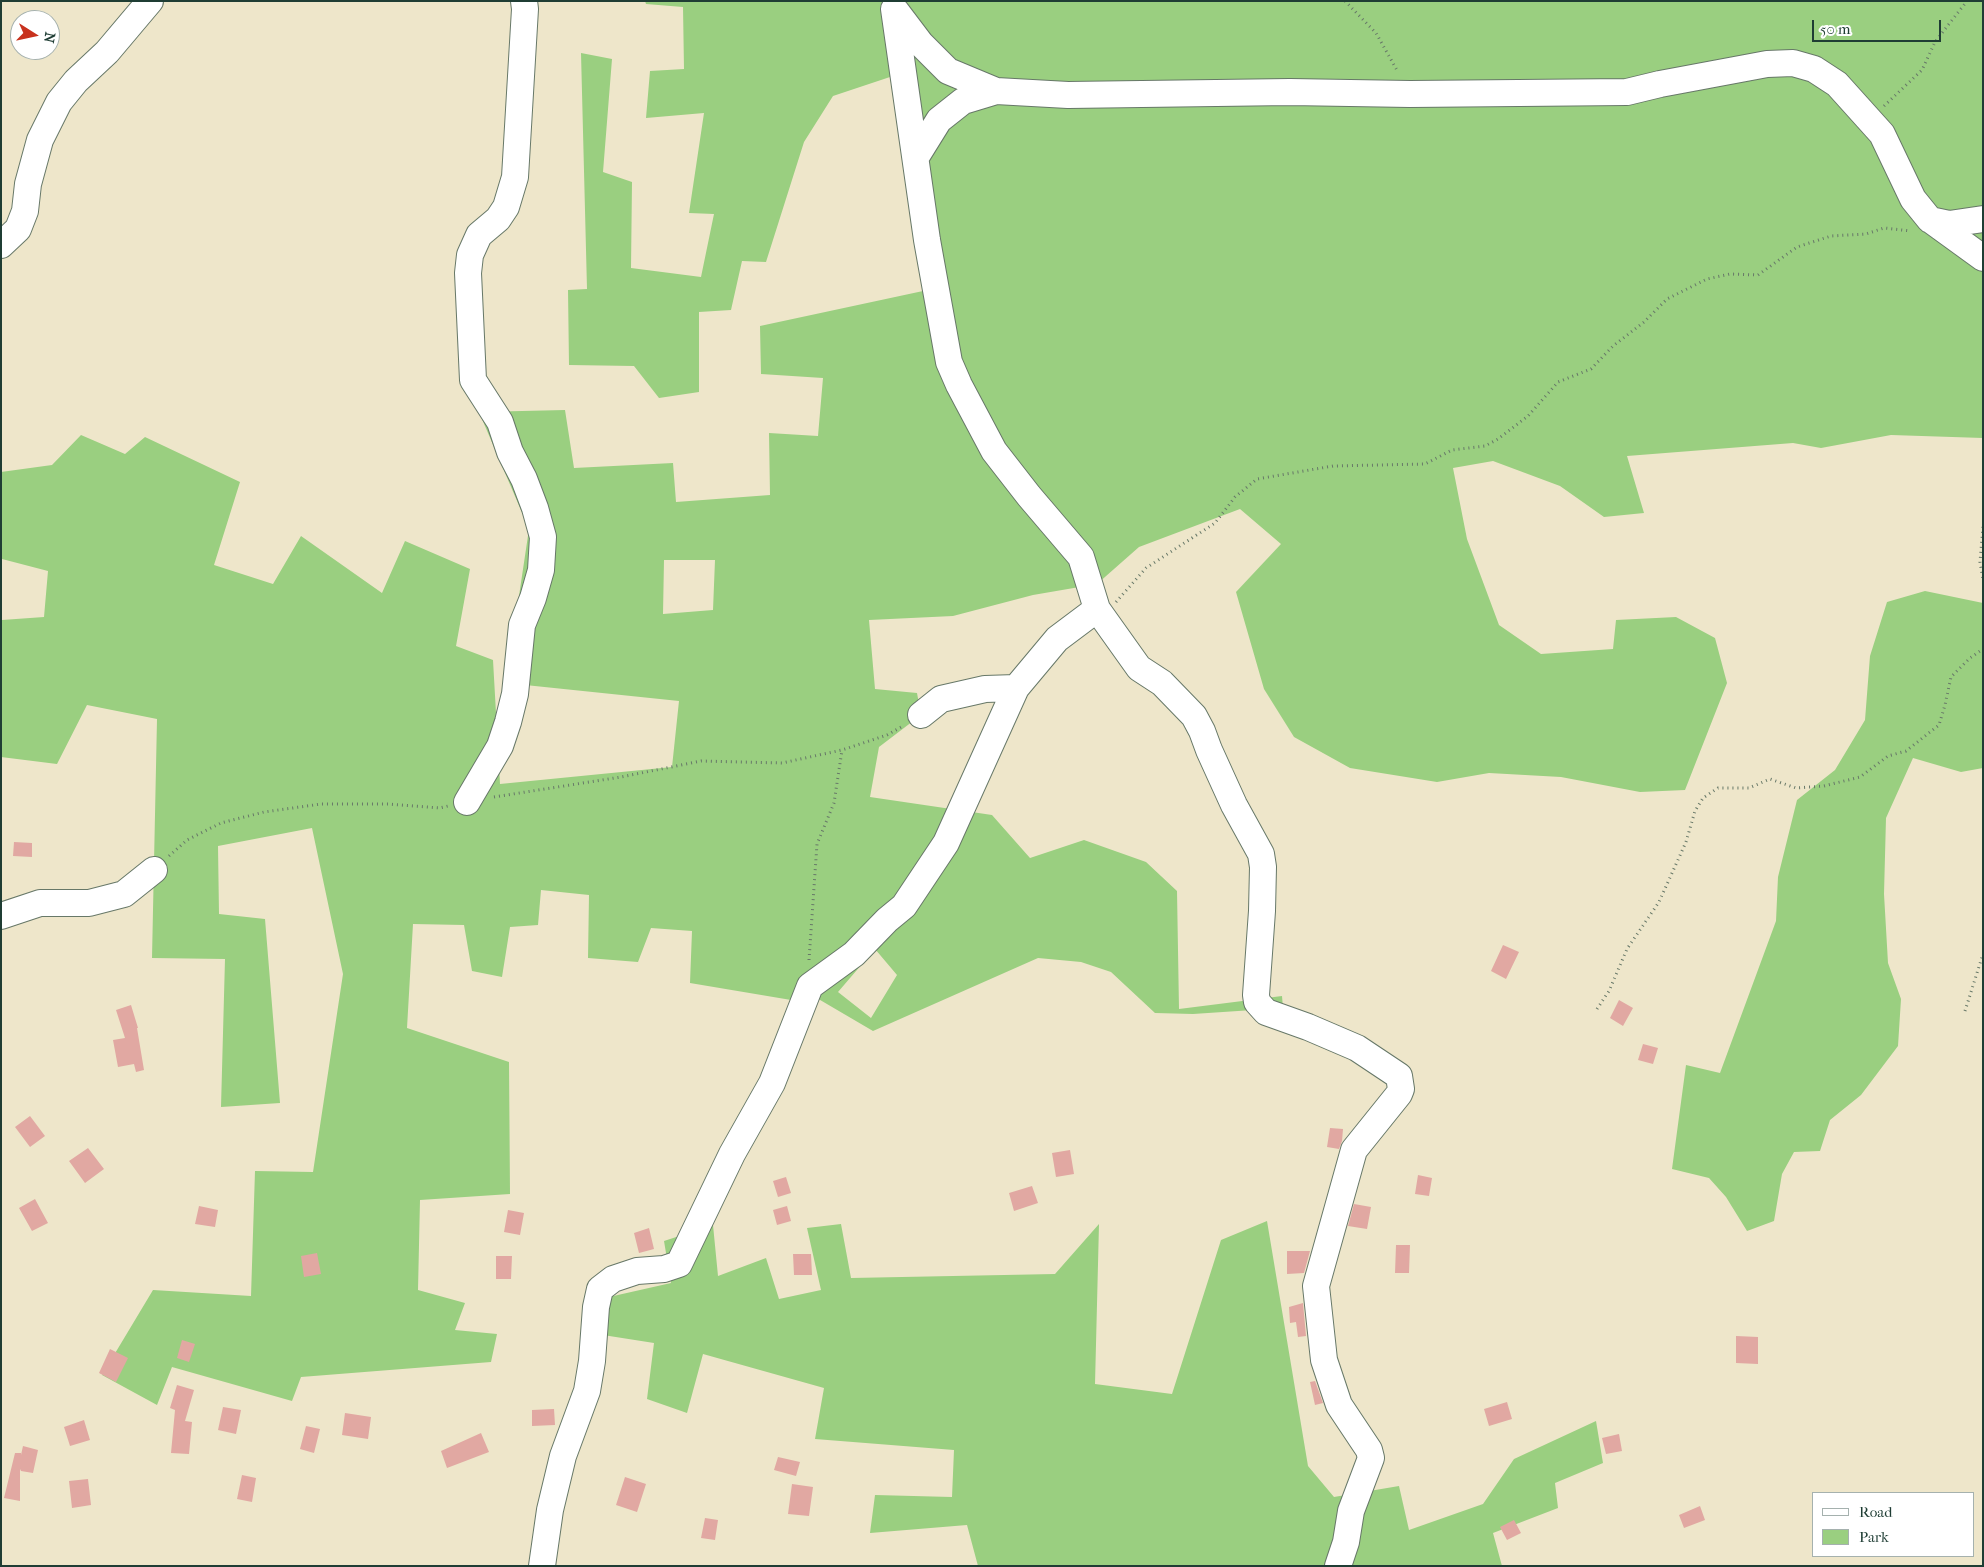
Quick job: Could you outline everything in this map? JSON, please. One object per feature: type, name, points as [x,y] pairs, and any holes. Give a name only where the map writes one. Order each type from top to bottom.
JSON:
[{"type":"street","points":[[1,245],[18,229],[26,211],[28,184],[40,140],[59,102],[76,81],[107,52],[150,1]]},
{"type":"street","points":[[466,802],[500,746],[508,722],[515,694],[522,625],[534,598],[541,570],[543,537],[535,508],[524,479],[510,452],[500,422],[473,380],[468,273],[470,255],[479,235],[498,219],[506,207],[515,176],[524,1]]},
{"type":"street","points":[[894,5],[921,44],[948,71],[996,91],[1068,95],[1290,92],[1410,94],[1628,92],[1766,64],[1792,63],[1814,69],[1837,84],[1882,134],[1913,199],[1930,220],[1983,258]]},
{"type":"street","points":[[894,5],[927,240],[949,362],[959,385],[994,451],[1080,557],[1100,614],[1139,668],[1162,683],[1194,716],[1202,731],[1234,805],[1260,854],[1263,867],[1257,1002],[1266,1012],[1308,1027],[1357,1048],[1399,1076],[1401,1089],[1399,1094],[1354,1150],[1316,1286],[1324,1360],[1340,1405],[1369,1450],[1371,1458],[1351,1511],[1346,1542],[1338,1566]]},
{"type":"street","points":[[916,156],[939,120],[963,101],[996,91]]},
{"type":"street","points":[[1930,220],[1949,224],[1983,219]]},
{"type":"street","points":[[542,1566],[550,1510],[563,1456],[587,1391],[596,1307],[600,1289],[613,1279],[637,1271],[664,1269],[680,1264],[732,1154],[772,1083],[810,986],[854,954],[887,920],[904,906],[946,843],[1016,688],[1057,639],[1100,614]]},
{"type":"street","points":[[921,715],[942,699],[986,689],[1016,688]]},
{"type":"street","points":[[1,916],[40,903],[89,903],[124,894],[154,870]]},
{"type":"path","points":[[1345,1],[1376,33],[1410,94]]},
{"type":"path","points":[[1882,134],[1882,108],[1922,70],[1935,42],[1967,1]]},
{"type":"path","points":[[1100,614],[1146,568],[1215,523],[1235,496],[1257,479],[1333,466],[1425,464],[1452,450],[1485,446],[1498,439],[1528,416],[1558,382],[1591,369],[1612,346],[1644,322],[1667,299],[1675,294],[1707,278],[1730,274],[1758,274],[1797,247],[1831,236],[1866,234],[1884,228],[1905,232],[1914,231],[1930,220]]},
{"type":"path","points":[[1983,527],[1980,562],[1983,579]]},
{"type":"path","points":[[1597,1009],[1609,991],[1627,950],[1664,893],[1686,842],[1695,811],[1703,798],[1718,788],[1749,788],[1770,779],[1796,788],[1824,786],[1860,777],[1888,756],[1906,751],[1938,725],[1945,706],[1951,677],[1970,658],[1983,649]]},
{"type":"path","points":[[154,870],[187,840],[222,823],[264,812],[321,804],[388,804],[440,808],[701,762],[782,763],[842,750],[887,735],[921,715]]},
{"type":"path","points":[[810,986],[809,946],[817,844],[834,804],[842,750]]},
{"type":"path","points":[[1965,1010],[1983,954]]},
{"type":"green space","points":[[645,1],[1983,1],[1983,438],[1891,435],[1821,448],[1793,443],[1627,456],[1644,513],[1604,517],[1560,486],[1493,461],[1453,468],[1467,539],[1499,625],[1541,654],[1613,649],[1616,620],[1676,617],[1715,638],[1727,683],[1685,790],[1640,792],[1561,777],[1489,773],[1437,782],[1350,768],[1294,737],[1264,689],[1236,592],[1281,544],[1240,509],[1139,547],[1097,584],[1033,595],[953,616],[869,620],[875,689],[917,693],[921,715],[879,747],[870,797],[992,815],[1030,858],[1084,840],[1146,862],[1177,891],[1179,1009],[1282,996],[1283,1008],[1193,1014],[1155,1013],[1111,972],[1081,962],[1038,958],[873,1031],[815,997],[803,1002],[690,983],[692,931],[651,928],[638,962],[588,958],[589,895],[541,890],[538,925],[510,927],[502,977],[472,971],[464,925],[413,924],[407,1028],[509,1062],[510,1194],[420,1200],[418,1290],[465,1303],[455,1330],[497,1334],[491,1362],[301,1377],[292,1401],[172,1367],[157,1405],[102,1375],[153,1290],[251,1296],[255,1171],[313,1172],[343,974],[312,828],[218,846],[219,914],[265,919],[280,1103],[221,1107],[225,959],[152,958],[157,719],[87,705],[57,764],[1,757],[2,620],[44,617],[48,571],[2,559],[1,472],[52,465],[81,435],[125,454],[145,437],[240,482],[214,565],[273,584],[301,536],[382,593],[405,541],[470,569],[456,646],[493,660],[500,784],[672,767],[679,701],[506,683],[529,529],[479,412],[565,410],[574,468],[673,463],[676,502],[770,495],[769,433],[818,436],[823,378],[761,374],[760,326],[923,291],[890,77],[833,96],[804,142],[766,262],[742,261],[731,310],[699,312],[699,392],[659,398],[634,366],[569,365],[568,290],[587,289],[581,53],[612,59],[603,172],[632,182],[631,268],[701,277],[714,214],[689,213],[704,113],[646,118],[650,71],[684,69],[683,7],[646,4]],"holes":[[[664,560],[715,560],[713,610],[663,614]],[[875,949],[897,975],[871,1018],[838,992]]]},
{"type":"green space","points":[[1925,591],[1983,603],[1983,768],[1961,772],[1913,758],[1886,818],[1884,894],[1888,963],[1901,999],[1898,1046],[1861,1095],[1830,1120],[1820,1151],[1794,1152],[1782,1174],[1774,1221],[1747,1231],[1726,1197],[1709,1178],[1672,1169],[1686,1065],[1720,1073],[1776,921],[1778,877],[1797,800],[1835,770],[1865,720],[1870,656],[1887,602]]},
{"type":"green space","points":[[1267,1221],[1308,1466],[1334,1497],[1399,1486],[1409,1530],[1483,1504],[1514,1459],[1596,1421],[1603,1463],[1555,1483],[1558,1508],[1493,1533],[1502,1566],[978,1566],[967,1525],[870,1533],[875,1495],[952,1497],[954,1450],[815,1439],[824,1388],[703,1354],[687,1413],[647,1399],[654,1343],[603,1335],[609,1297],[671,1283],[664,1241],[713,1225],[718,1276],[766,1258],[779,1299],[821,1290],[807,1228],[841,1224],[851,1278],[1055,1274],[1099,1224],[1095,1384],[1172,1394],[1221,1240]]},
{"type":"building","points":[[14,842],[32,843],[32,857],[13,856]]},
{"type":"building","points":[[1503,945],[1519,952],[1506,979],[1491,971]]},
{"type":"building","points":[[1619,1000],[1633,1008],[1623,1026],[1610,1018]]},
{"type":"building","points":[[131,1005],[138,1028],[144,1070],[136,1072],[134,1064],[118,1067],[113,1040],[125,1038],[116,1010]]},
{"type":"building","points":[[1643,1044],[1658,1048],[1653,1064],[1638,1060]]},
{"type":"building","points":[[30,1116],[45,1136],[30,1147],[15,1127]]},
{"type":"building","points":[[1330,1128],[1343,1129],[1339,1149],[1327,1147]]},
{"type":"building","points":[[88,1148],[104,1169],[85,1183],[69,1161]]},
{"type":"building","points":[[1070,1150],[1074,1174],[1056,1177],[1052,1153]]},
{"type":"building","points":[[1418,1175],[1432,1178],[1429,1196],[1415,1194]]},
{"type":"building","points":[[786,1177],[791,1193],[778,1197],[773,1181]]},
{"type":"building","points":[[1032,1186],[1038,1203],[1014,1211],[1009,1193]]},
{"type":"building","points":[[35,1199],[48,1223],[32,1231],[19,1208]]},
{"type":"building","points":[[1354,1204],[1371,1207],[1367,1229],[1348,1226]]},
{"type":"building","points":[[199,1206],[218,1210],[215,1227],[195,1224]]},
{"type":"building","points":[[787,1206],[791,1221],[777,1225],[773,1210]]},
{"type":"building","points":[[508,1210],[524,1213],[520,1235],[504,1232]]},
{"type":"building","points":[[649,1228],[654,1249],[639,1253],[634,1233]]},
{"type":"building","points":[[1396,1245],[1410,1245],[1409,1273],[1395,1273]]},
{"type":"building","points":[[1287,1251],[1310,1251],[1304,1273],[1287,1274]]},
{"type":"building","points":[[317,1253],[321,1274],[304,1277],[301,1256]]},
{"type":"building","points":[[793,1254],[811,1254],[812,1275],[794,1275]]},
{"type":"building","points":[[496,1256],[512,1256],[511,1279],[496,1279]]},
{"type":"building","points":[[1303,1303],[1306,1336],[1298,1337],[1296,1322],[1290,1323],[1289,1307]]},
{"type":"building","points":[[1736,1336],[1758,1337],[1758,1364],[1736,1363]]},
{"type":"building","points":[[182,1340],[195,1344],[189,1362],[177,1358]]},
{"type":"building","points":[[110,1349],[128,1358],[116,1382],[99,1373]]},
{"type":"building","points":[[1315,1381],[1323,1403],[1315,1405],[1310,1382]]},
{"type":"building","points":[[177,1385],[194,1390],[185,1421],[192,1422],[189,1454],[171,1453],[175,1410],[170,1408]]},
{"type":"building","points":[[1507,1402],[1512,1419],[1489,1426],[1484,1409]]},
{"type":"building","points":[[223,1407],[241,1410],[236,1434],[218,1430]]},
{"type":"building","points":[[554,1409],[555,1425],[532,1426],[532,1410]]},
{"type":"building","points":[[345,1413],[371,1417],[368,1439],[342,1435]]},
{"type":"building","points":[[84,1420],[90,1440],[70,1446],[64,1427]]},
{"type":"building","points":[[306,1426],[320,1429],[314,1453],[300,1449]]},
{"type":"building","points":[[481,1433],[489,1452],[447,1468],[441,1451]]},
{"type":"building","points":[[1619,1434],[1622,1451],[1606,1454],[1602,1438]]},
{"type":"building","points":[[23,1446],[38,1450],[33,1473],[21,1471],[20,1469],[20,1501],[4,1498],[15,1453],[21,1453],[21,1455]]},
{"type":"building","points":[[778,1457],[800,1462],[796,1476],[774,1470]]},
{"type":"building","points":[[242,1475],[256,1478],[252,1502],[237,1499]]},
{"type":"building","points":[[625,1477],[646,1484],[637,1512],[616,1505]]},
{"type":"building","points":[[88,1479],[91,1505],[72,1508],[69,1481]]},
{"type":"building","points":[[792,1484],[813,1487],[809,1516],[788,1514]]},
{"type":"building","points":[[1700,1506],[1705,1520],[1684,1528],[1679,1515]]},
{"type":"building","points":[[705,1518],[718,1520],[715,1540],[701,1538]]},
{"type":"building","points":[[1514,1520],[1521,1533],[1507,1540],[1500,1527]]}]
